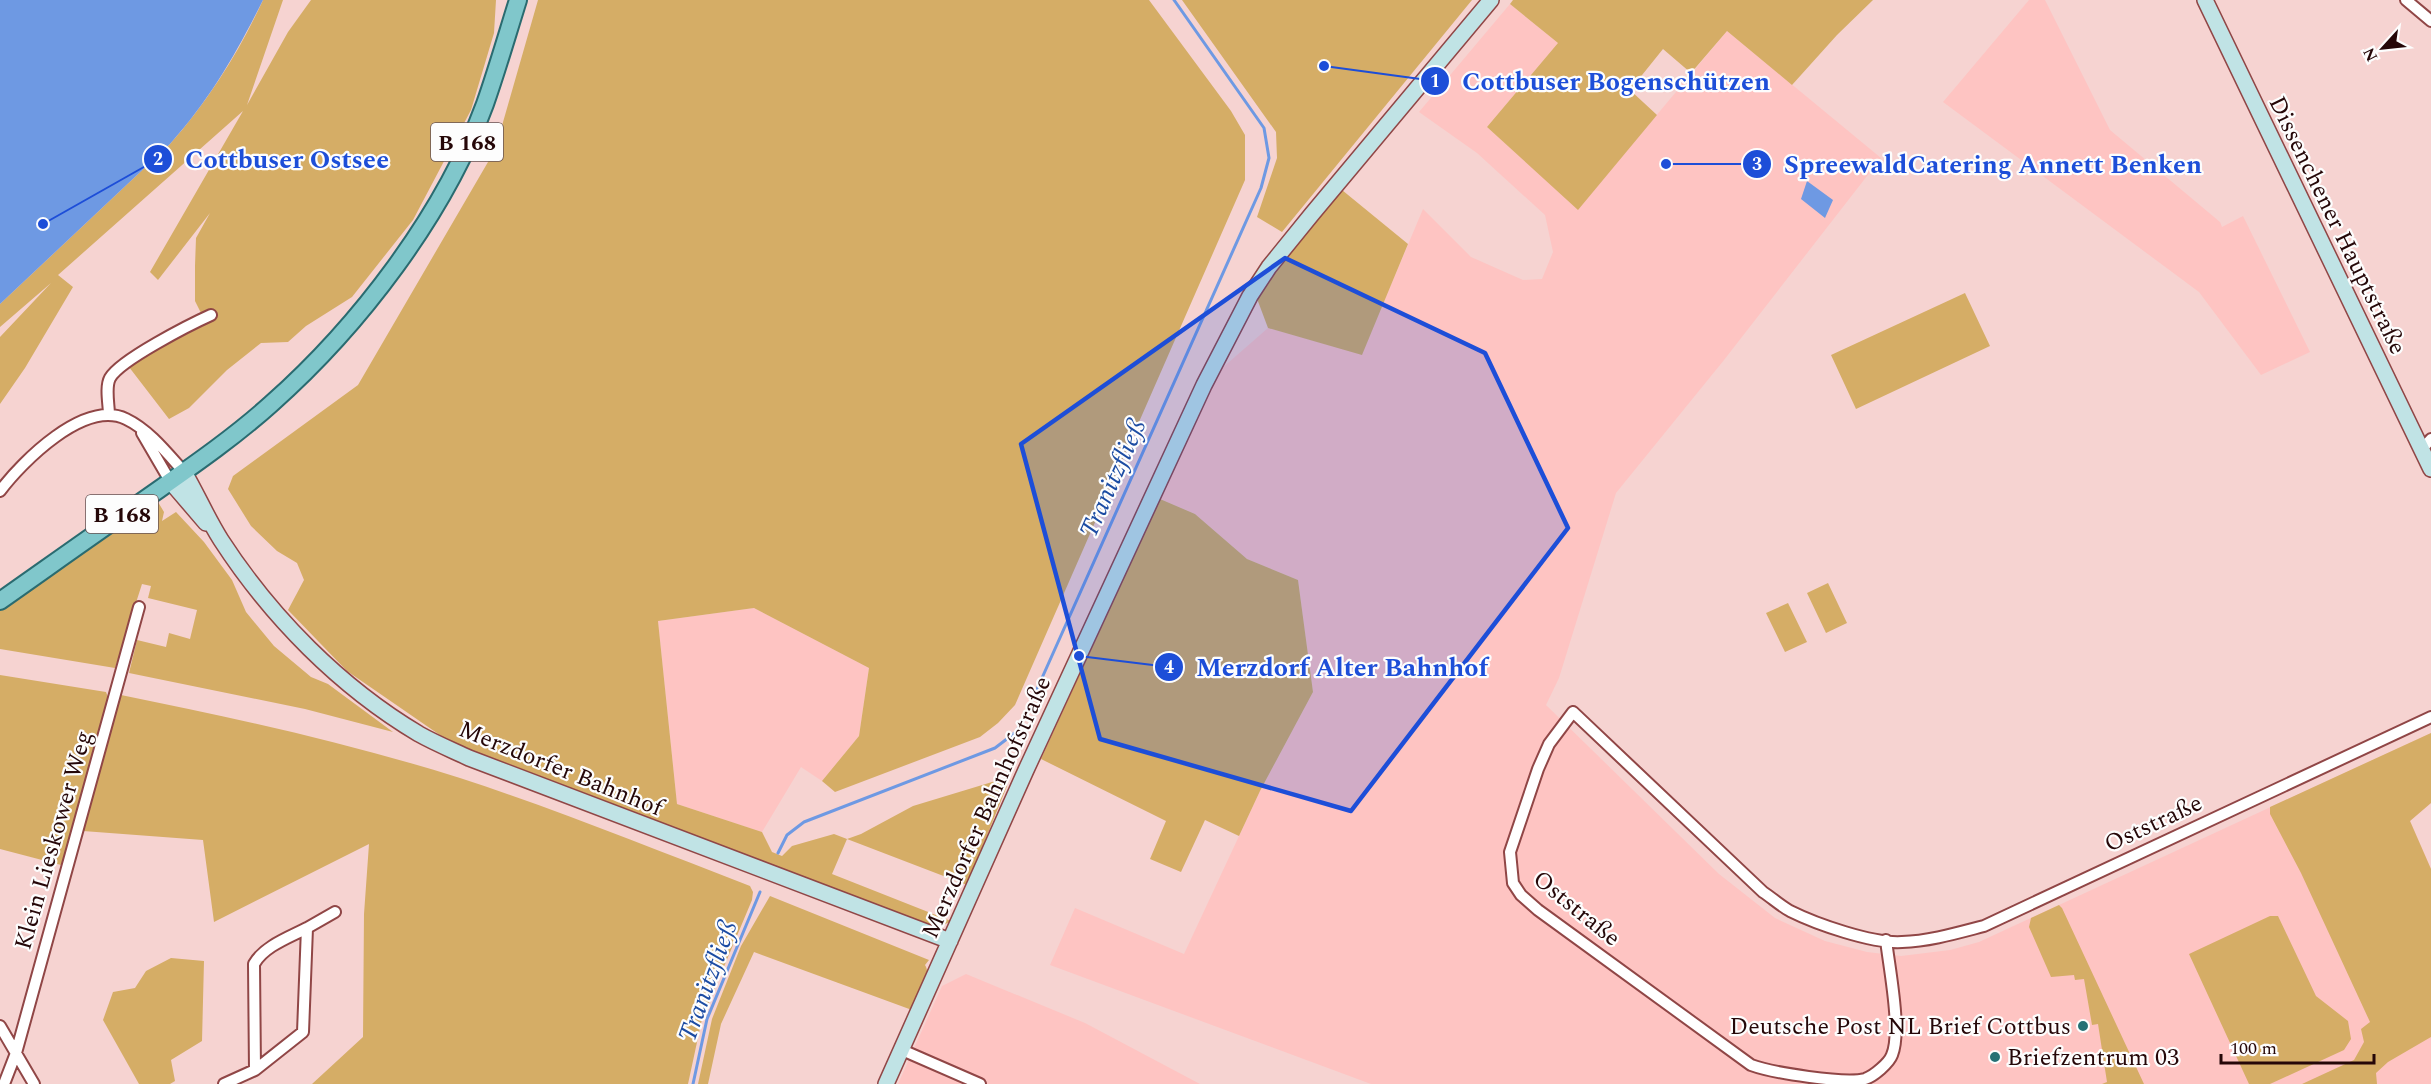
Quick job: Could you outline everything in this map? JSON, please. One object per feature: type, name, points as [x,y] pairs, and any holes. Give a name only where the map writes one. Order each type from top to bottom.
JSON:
[{"type":"main road","name":"B 168","points":[[0,601],[177,476],[271,405],[337,339],[391,271],[424,224],[453,174],[484,105],[518,0]]},
{"type":"street","name":"Merzdorfer Bahnhofstraße","points":[[886,1084],[1026,770],[1189,419],[1250,296],[1269,267],[1491,0]]},
{"type":"street","name":"Dissenchener Hauptstraße","points":[[2205,0],[2426,444],[2431,469]]},
{"type":"street","points":[[2406,0],[2431,21]]},
{"type":"street","points":[[109,415],[110,378],[121,367],[181,329],[211,315]]},
{"type":"street","points":[[0,491],[14,472],[42,446],[81,422],[109,415],[124,418],[139,427],[162,447],[177,476]]},
{"type":"street","points":[[139,427],[155,458],[177,476]]},
{"type":"street","name":"Merzdorfer Bahnhof","points":[[177,476],[270,605],[323,662],[376,706],[420,734],[469,758],[950,942]]},
{"type":"street","name":"Klein Lieskower Weg","points":[[4,1084],[16,1053],[139,607]]},
{"type":"street","name":"Oststraße","points":[[1886,940],[1896,1038],[1892,1057],[1865,1079],[1846,1081],[1768,1071],[1751,1065],[1538,910],[1521,895],[1513,883],[1510,852],[1538,769],[1549,744],[1573,712],[1763,892],[1789,910],[1820,923],[1859,935],[1899,942],[1929,939],[1984,926],[2431,717]]},
{"type":"street","points":[[255,1070],[254,964],[266,951],[335,912]]},
{"type":"street","points":[[224,1084],[255,1070],[303,1032],[307,927]]},
{"type":"street","points":[[0,1026],[34,1084]]},
{"type":"street","points":[[902,1050],[980,1084]]},
{"type":"highlighted area","points":[[1285,258],[1485,353],[1568,528],[1351,811],[1100,739],[1021,444]]},
{"type":"shaded area","points":[[263,0],[283,0],[247,105],[288,32],[311,0],[496,0],[494,33],[471,110],[413,220],[352,297],[306,326],[288,342],[261,343],[227,370],[189,408],[169,419],[129,367],[205,321],[195,301],[196,238],[210,213],[158,280],[150,272],[243,111],[58,275],[73,287],[25,368],[0,404],[0,337],[51,283],[0,327],[0,304],[170,144],[198,110],[222,75]]},
{"type":"shaded area","points":[[538,0],[1149,0],[1231,111],[1245,135],[1245,180],[1015,705],[998,723],[980,737],[835,792],[822,781],[859,736],[869,668],[754,608],[658,621],[677,804],[762,832],[772,852],[782,856],[792,846],[834,834],[847,839],[832,874],[951,921],[938,928],[450,742],[347,671],[288,610],[304,580],[297,563],[277,551],[251,526],[228,489],[233,476],[358,385],[495,150]]},
{"type":"shaded area","points":[[1182,0],[1472,0],[1282,232],[1257,217],[1277,158],[1276,132]]},
{"type":"shaded area","points":[[1513,0],[1873,0],[1837,35],[1792,85],[1727,31],[1691,73],[1663,49],[1630,90],[1657,115],[1578,210],[1487,127],[1558,43],[1510,4]]},
{"type":"shaded area","points":[[2029,0],[2045,0],[2110,130],[2220,222],[2222,227],[2243,216],[2310,352],[2261,375],[2199,292],[1943,102]]},
{"type":"shaded area","points":[[1510,4],[1558,43],[1487,127],[1578,209],[1727,31],[1881,158],[1724,360],[1616,493],[1559,678],[1546,705],[1719,874],[1775,918],[1825,941],[1867,952],[1901,956],[1950,950],[1979,942],[2431,733],[2431,803],[2410,821],[2431,869],[2431,1084],[1371,1084],[1050,965],[1075,908],[1184,954],[1260,791],[1313,692],[1298,580],[1247,559],[1195,514],[1160,499],[1213,376],[1268,328],[1362,354],[1423,209],[1471,257],[1523,280],[1542,279],[1553,252],[1545,215],[1477,153],[1419,112]]},
{"type":"shaded area","points":[[1342,190],[1408,244],[1362,355],[1268,328],[1256,296]]},
{"type":"shaded area","points":[[1965,293],[1990,346],[1856,409],[1831,355]]},
{"type":"shaded area","points":[[1160,499],[1195,514],[1247,559],[1298,580],[1313,692],[1260,791],[1239,836],[1205,820],[1181,872],[1150,859],[1166,821],[1041,759]]},
{"type":"shaded area","points":[[158,502],[164,512],[162,521],[176,512],[204,542],[232,580],[246,612],[274,646],[311,677],[328,684],[393,732],[305,709],[129,673],[137,640],[166,647],[169,633],[190,639],[197,610],[148,598],[151,586],[142,584],[115,668],[0,649],[0,609]]},
{"type":"shaded area","points":[[1828,583],[1847,623],[1826,633],[1807,593]]},
{"type":"shaded area","points":[[1788,603],[1807,642],[1785,652],[1766,613]]},
{"type":"shaded area","points":[[754,608],[869,668],[859,736],[822,781],[801,767],[762,832],[677,804],[658,621]]},
{"type":"shaded area","points":[[0,675],[106,692],[109,700],[65,866],[0,849]]},
{"type":"shaded area","points":[[121,695],[292,732],[376,753],[460,778],[570,816],[750,886],[753,892],[752,900],[702,1019],[688,1084],[312,1084],[363,1037],[364,914],[369,844],[214,922],[203,840],[83,831],[81,829],[113,715]]},
{"type":"shaded area","points":[[2431,733],[2431,803],[2410,821],[2431,869],[2431,1037],[2388,1062],[2376,1073],[2377,1084],[2302,1084],[2354,1060],[2364,1042],[2361,1029],[2370,1022],[2301,873],[2270,814],[2270,807]]},
{"type":"shaded area","points":[[1002,779],[1007,786],[967,885],[847,839],[913,806]]},
{"type":"shaded area","points":[[770,896],[929,960],[925,965],[927,975],[924,988],[912,1010],[754,952],[721,1024],[708,1084],[698,1084],[712,1019],[741,946]]},
{"type":"shaded area","points":[[2059,905],[2144,1084],[2102,1084],[2107,1082],[2098,1024],[2092,1025],[2084,979],[2075,980],[2074,975],[2051,977],[2029,927],[2031,918]]},
{"type":"shaded area","points":[[2270,916],[2278,916],[2316,996],[2348,1021],[2351,1039],[2344,1050],[2270,1084],[2249,1084],[2189,954]]},
{"type":"shaded area","points":[[171,958],[204,961],[202,1041],[171,1060],[175,1081],[170,1084],[139,1084],[103,1020],[113,992],[135,988],[146,971]]},
{"type":"shaded area","points":[[966,974],[1085,1023],[1200,1084],[898,1084],[942,986]]},
{"type":"water","points":[[0,0],[263,0],[222,75],[185,127],[170,144],[0,304]]},
{"type":"water","points":[[1807,181],[1833,200],[1825,218],[1801,199]]},
{"type":"waterway","name":"Tranitzfließ","points":[[778,853],[787,835],[804,822],[995,748],[1016,732],[1025,716],[1261,188],[1269,158],[1264,128],[1174,0]]},
{"type":"waterway","name":"Tranitzfließ","points":[[693,1084],[707,1019],[760,892]]},
{"type":"place","name":"Cottbuser Bogenschützen","points":[[1324,66]]},
{"type":"place","name":"SpreewaldCatering Annett Benken","points":[[1666,164]]},
{"type":"place","name":"Cottbuser Ostsee","points":[[43,224]]},
{"type":"place","name":"Merzdorf Alter Bahnhof","points":[[1079,656]]},
{"type":"place","name":"Deutsche Post NL Brief Cottbus","points":[[2083,1026]]},
{"type":"place","name":"Briefzentrum 03","points":[[1995,1057]]}]
